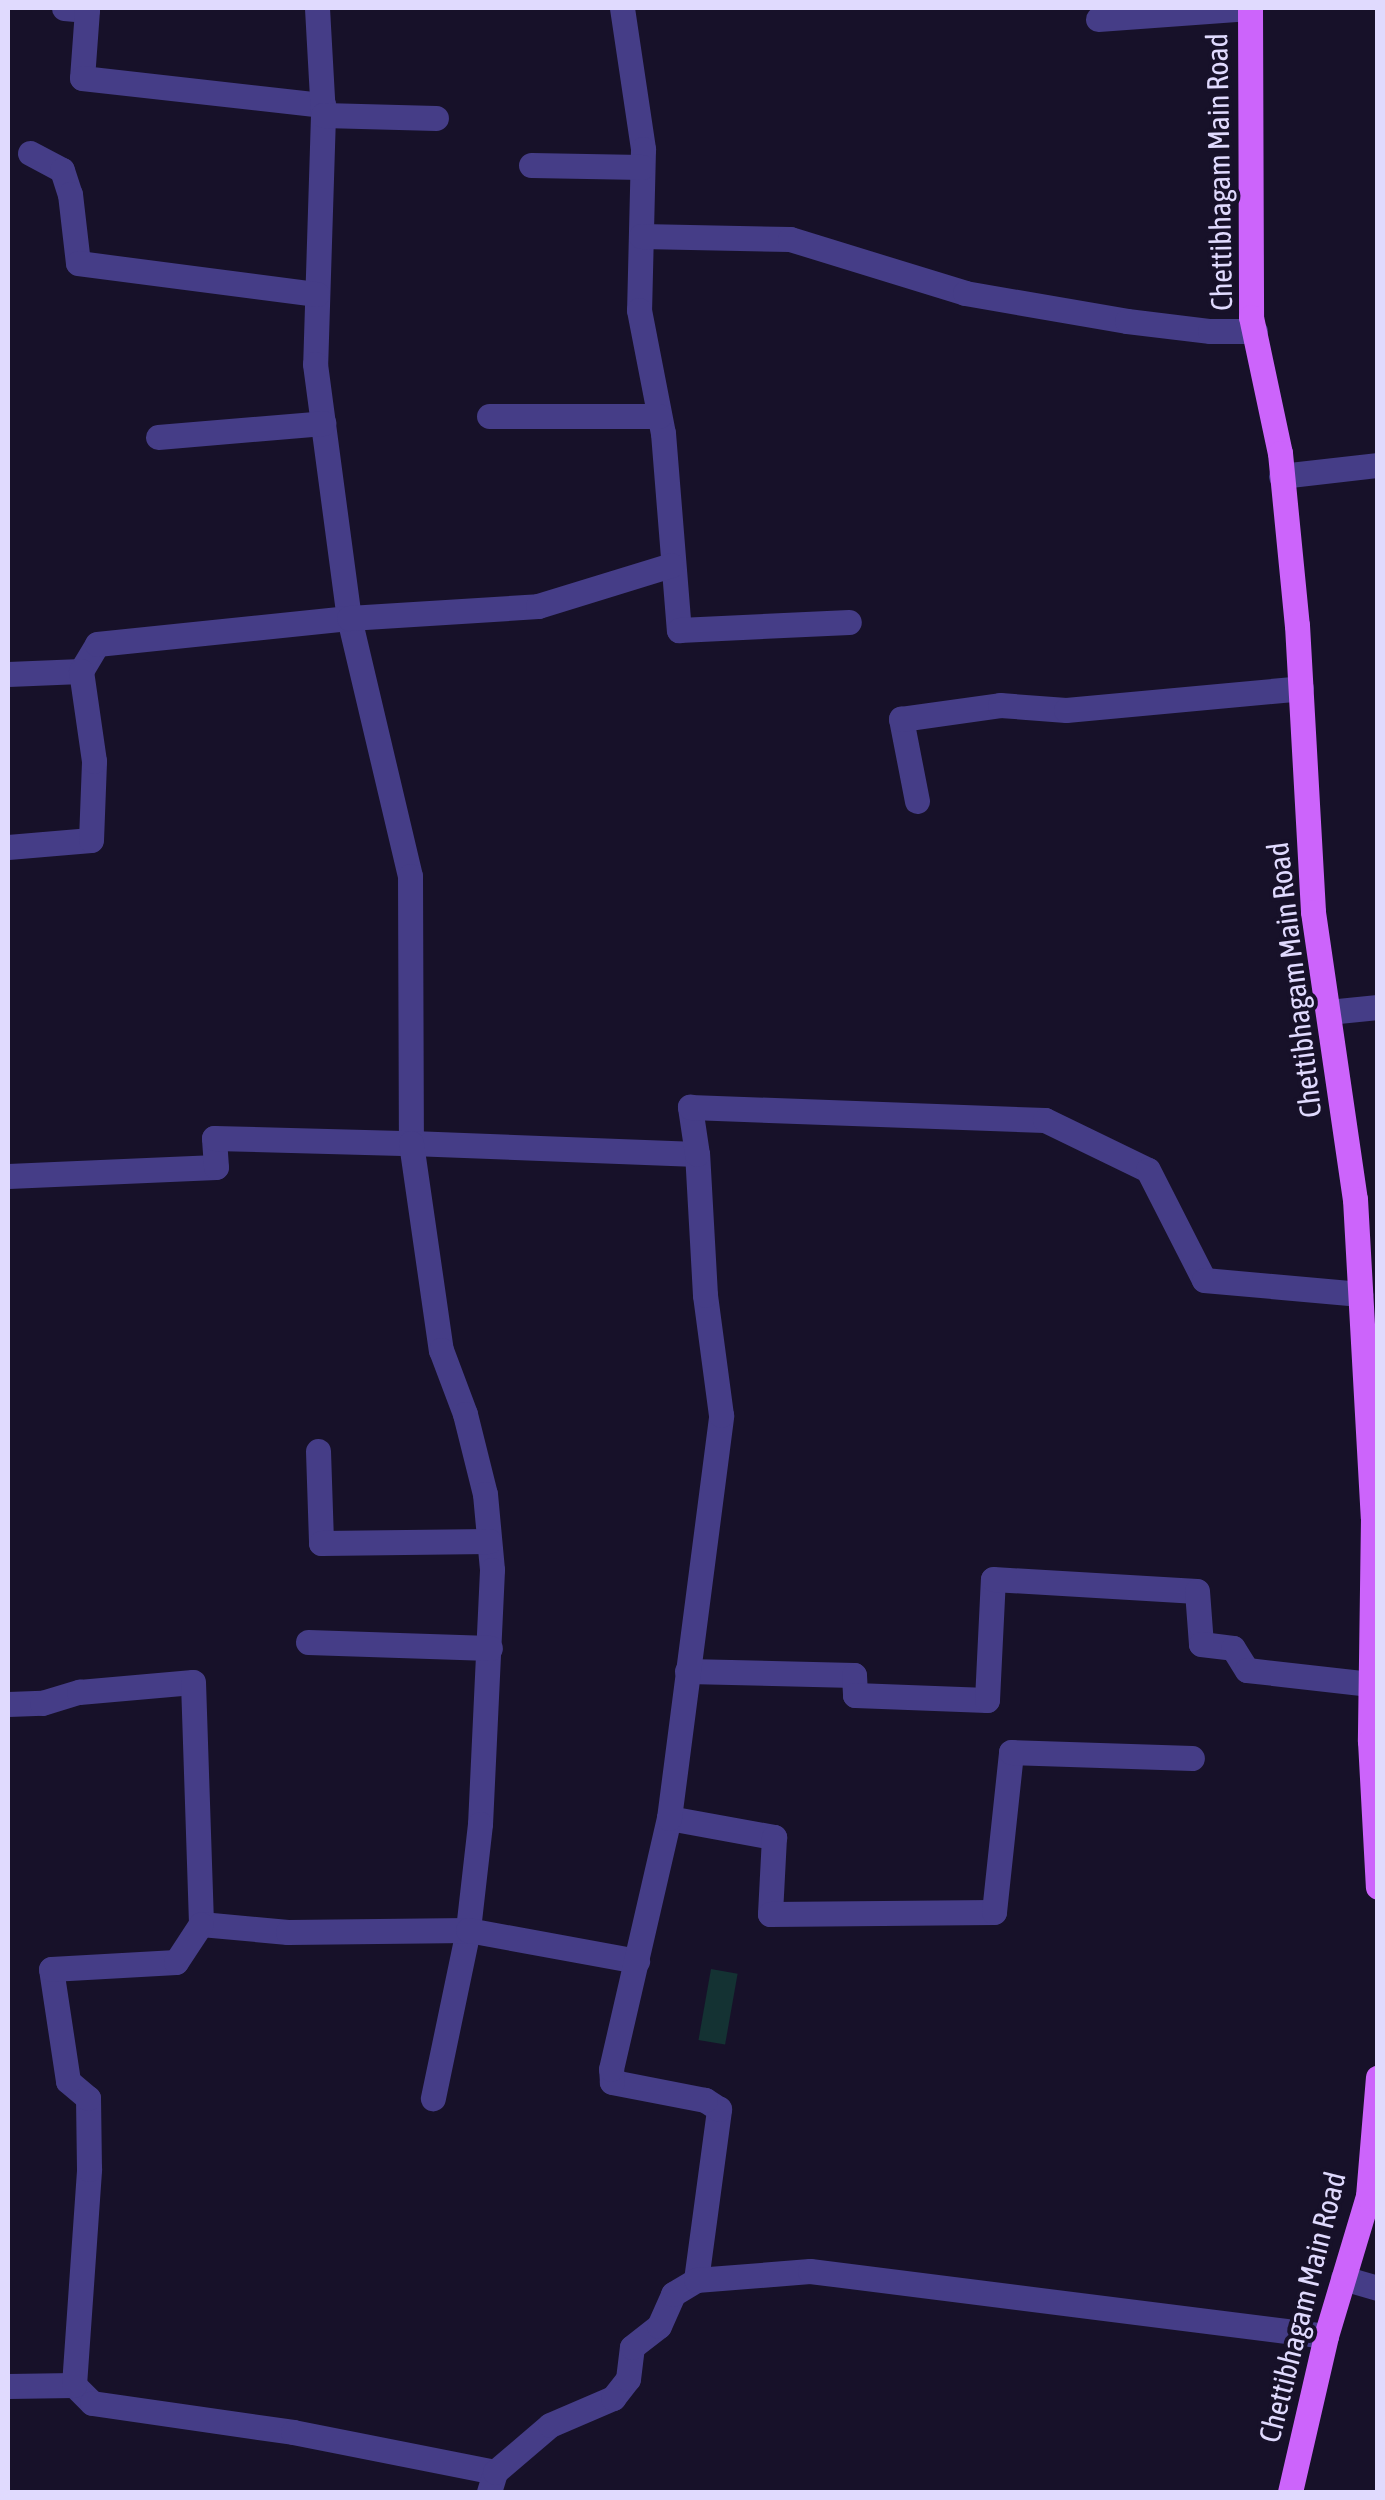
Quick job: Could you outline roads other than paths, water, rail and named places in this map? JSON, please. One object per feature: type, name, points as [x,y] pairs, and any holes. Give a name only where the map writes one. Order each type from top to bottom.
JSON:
[{"type":"main road","name":"Chettibhagam Main Road","points":[[1250,8],[1254,331],[1281,476],[1301,688],[1313,912],[1355,1199],[1375,1517],[1370,1684],[1378,1888]]},
{"type":"main road","name":"Chettibhagam Main Road","points":[[1290,2492],[1326,2336],[1368,2196],[1378,2077]]},
{"type":"street","points":[[64,8],[87,10],[82,78],[323,110],[436,118]]},
{"type":"street","points":[[318,8],[323,110],[315,364],[349,618],[410,876],[411,1143],[441,1350],[466,1414],[485,1494],[490,1541],[490,1648],[480,1824],[468,1930],[433,2098]]},
{"type":"street","points":[[622,8],[642,167],[639,310],[659,416],[680,630],[849,622]]},
{"type":"street","points":[[1098,19],[1250,8]]},
{"type":"street","points":[[30,153],[62,170],[70,194],[78,262],[317,294]]},
{"type":"street","points":[[530,166],[642,167]]},
{"type":"street","points":[[641,236],[790,239],[964,292],[1210,332],[1254,331]]},
{"type":"street","points":[[489,416],[659,416]]},
{"type":"street","points":[[158,437],[323,423]]},
{"type":"street","points":[[1281,476],[1378,465]]},
{"type":"street","points":[[8,848],[91,840],[94,761],[81,672],[97,644],[349,618],[538,606],[671,564]]},
{"type":"street","points":[[8,674],[81,672]]},
{"type":"street","points":[[917,801],[901,719],[1000,704],[1066,710],[1301,688]]},
{"type":"street","points":[[1328,1012],[1378,1007]]},
{"type":"street","points":[[696,2280],[719,2110],[704,2100],[612,2082],[669,1818],[721,1415],[705,1295],[698,1154],[690,1107],[1044,1120],[1148,1170],[1204,1280],[1360,1294]]},
{"type":"street","points":[[8,1176],[216,1166],[214,1138],[698,1154]]},
{"type":"street","points":[[318,1450],[322,1543],[490,1541]]},
{"type":"street","points":[[687,1671],[854,1675],[854,1695],[987,1700],[993,1579],[1198,1591],[1201,1644],[1233,1648],[1247,1670],[1370,1684]]},
{"type":"street","points":[[308,1642],[490,1648]]},
{"type":"street","points":[[8,1704],[42,1703],[79,1692],[193,1682],[201,1924],[176,1962],[52,1969],[68,2081],[88,2098],[89,2169],[74,2385]]},
{"type":"street","points":[[669,1818],[774,1837],[770,1914],[994,1912],[1011,1752],[1192,1758]]},
{"type":"street","points":[[201,1924],[288,1932],[468,1930],[637,1962]]},
{"type":"street","points":[[8,2386],[74,2385],[92,2402],[293,2432],[492,2482],[550,2425],[613,2398],[628,2379],[632,2347],[660,2326],[672,2294],[696,2280],[810,2271],[1326,2336]]},
{"type":"street","points":[[1343,2278],[1378,2288]]}]
